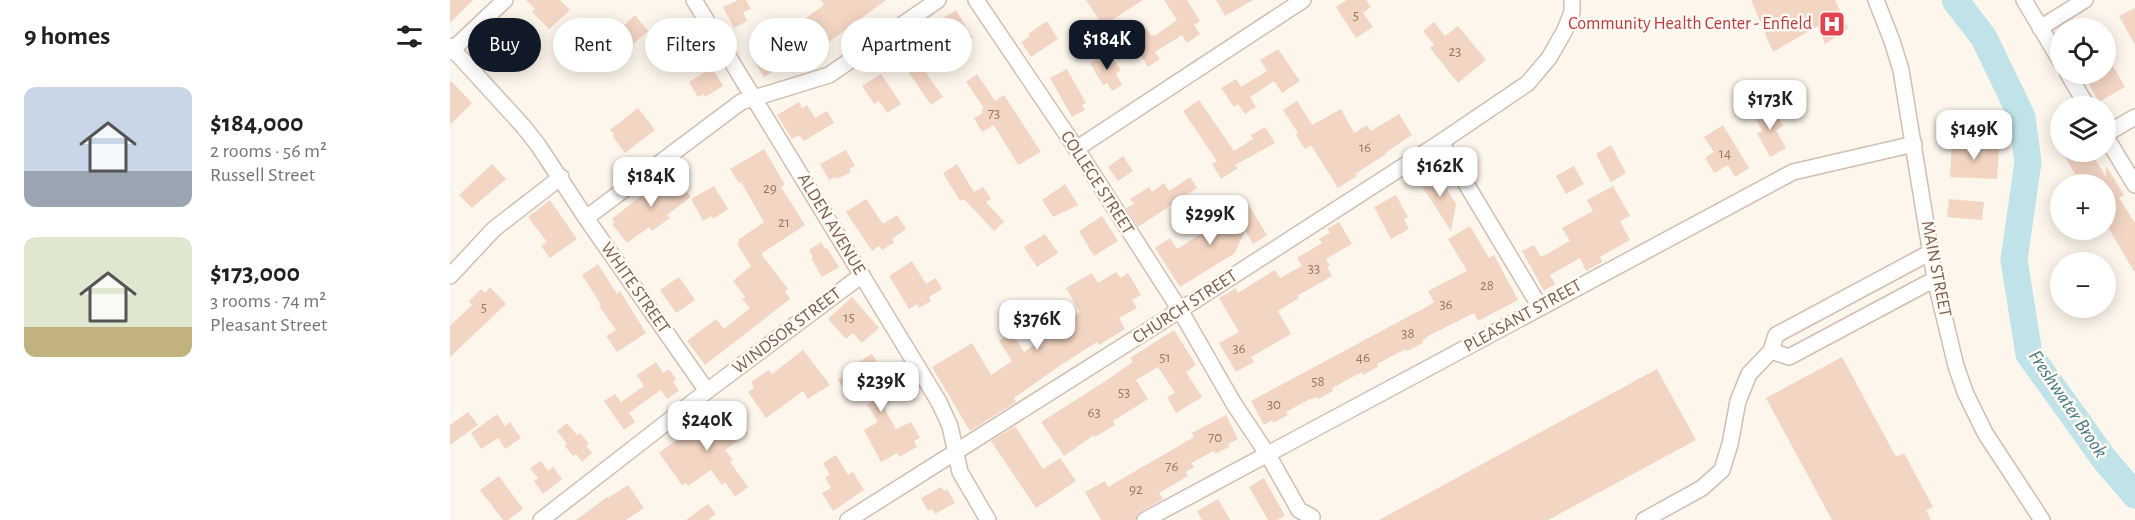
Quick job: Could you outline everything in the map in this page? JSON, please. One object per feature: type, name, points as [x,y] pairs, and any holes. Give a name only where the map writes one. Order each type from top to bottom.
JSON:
[{"type":"street","points":[[451,49],[505,0]]},
{"type":"street","name":"ALDEN AVENUE","points":[[694,0],[943,410],[950,426],[960,472],[988,520]]},
{"type":"street","points":[[586,218],[741,102],[829,75],[938,0]]},
{"type":"street","name":"COLLEGE STREET","points":[[976,0],[1180,310],[1299,510],[1312,517]]},
{"type":"street","points":[[1076,149],[1303,0]]},
{"type":"street","name":"CHURCH STREET","points":[[848,520],[1180,310],[1441,142],[1528,83],[1539,72],[1565,30],[1572,12],[1572,0]]},
{"type":"street","name":"MAIN STREET","points":[[1876,0],[1901,70],[1935,279],[1956,366],[1973,410],[2003,462],[2042,520]]},
{"type":"street","points":[[2024,0],[2050,44]]},
{"type":"street","points":[[2040,28],[2085,0]]},
{"type":"street","name":"WHITE STREET","points":[[451,49],[524,126],[707,391]]},
{"type":"street","points":[[2116,129],[2135,117]]},
{"type":"street","points":[[1441,142],[1446,154],[1540,307]]},
{"type":"street","name":"PLEASANT STREET","points":[[1145,520],[1793,172],[1914,144]]},
{"type":"street","points":[[2116,151],[2133,177]]},
{"type":"street","points":[[450,276],[494,229],[561,177]]},
{"type":"street","points":[[1644,520],[1702,488],[1722,470],[1730,444],[1738,400],[1749,374],[1771,351],[1776,335],[1931,252]]},
{"type":"street","name":"WINDSOR STREET","points":[[541,520],[707,391],[862,275]]},
{"type":"street","points":[[1771,351],[1789,357],[1935,279]]},
{"type":"building","points":[[450,0],[473,0],[450,23]]},
{"type":"building","points":[[526,0],[560,0],[570,10],[561,18],[553,18],[553,25],[549,29],[541,18],[532,12],[535,9]]},
{"type":"building","points":[[738,0],[746,0],[751,9],[743,12],[747,21],[737,26],[737,18],[729,18],[723,7]]},
{"type":"building","points":[[821,0],[886,0],[862,18],[841,18],[841,33],[829,42],[829,18],[806,18],[824,5]]},
{"type":"building","points":[[1086,0],[1143,0],[1103,26]]},
{"type":"building","points":[[1164,0],[1187,0],[1200,21],[1194,25],[1200,34],[1187,43],[1182,35],[1155,52],[1160,59],[1148,67],[1129,37],[1145,27],[1151,36],[1156,35],[1177,20]]},
{"type":"building","points":[[1216,0],[1253,0],[1225,16]]},
{"type":"building","points":[[1347,0],[1366,0],[1371,7],[1363,13],[1373,27],[1356,38],[1336,7]]},
{"type":"building","points":[[1751,0],[1835,0],[1848,28],[1825,44],[1818,26],[1773,52]]},
{"type":"building","points":[[2135,8],[2135,45],[2119,16]]},
{"type":"building","points":[[956,10],[961,18],[943,18]]},
{"type":"building","points":[[635,15],[645,27],[645,34],[633,44],[633,18]]},
{"type":"building","points":[[1047,21],[1058,39],[1031,57],[1021,42],[1030,36],[1028,34]]},
{"type":"building","points":[[1434,22],[1445,36],[1458,26],[1486,60],[1458,83],[1430,48],[1434,45],[1423,31]]},
{"type":"building","points":[[1278,49],[1300,81],[1282,93],[1274,81],[1250,97],[1256,107],[1245,114],[1238,104],[1234,107],[1221,88],[1236,79],[1241,87],[1267,71],[1260,60]]},
{"type":"building","points":[[1107,53],[1121,70],[1116,74],[1122,85],[1112,91],[1107,83],[1103,85],[1090,63]]},
{"type":"building","points":[[1067,69],[1086,103],[1082,105],[1085,110],[1072,117],[1050,78]]},
{"type":"building","points":[[2116,71],[2125,87],[2109,96],[2096,96],[2089,84],[2116,84]]},
{"type":"building","points":[[705,72],[714,72],[723,86],[705,97],[703,94],[698,97],[689,82]]},
{"type":"building","points":[[761,72],[772,72],[764,77]]},
{"type":"building","points":[[909,72],[926,72],[943,97],[931,105]]},
{"type":"building","points":[[881,74],[901,104],[887,113],[879,101],[874,104],[862,86]]},
{"type":"building","points":[[977,74],[995,101],[1004,95],[1041,152],[1018,165],[994,125],[982,132],[974,118],[983,113],[981,110],[984,108],[966,82]]},
{"type":"building","points":[[450,80],[472,103],[450,125]]},
{"type":"building","points":[[1199,100],[1234,151],[1253,139],[1251,135],[1265,127],[1275,143],[1235,165],[1238,168],[1221,179],[1212,164],[1217,161],[1183,111]]},
{"type":"building","points":[[1297,101],[1312,125],[1341,109],[1354,133],[1367,125],[1371,131],[1399,114],[1412,135],[1338,188],[1311,145],[1305,149],[1283,110]]},
{"type":"building","points":[[799,102],[802,108],[807,105],[815,118],[827,111],[834,123],[804,141],[799,135],[792,139],[777,115]]},
{"type":"building","points":[[1772,105],[1783,126],[1776,130],[1786,148],[1770,157],[1757,133],[1762,131],[1754,115]]},
{"type":"building","points":[[638,108],[655,130],[625,153],[610,130]]},
{"type":"building","points":[[1723,125],[1749,168],[1735,177],[1728,165],[1714,173],[1705,158],[1714,152],[1704,137]]},
{"type":"building","points":[[1952,143],[1999,145],[1997,179],[1950,177]]},
{"type":"building","points":[[1611,145],[1626,173],[1611,182],[1596,154]]},
{"type":"building","points":[[764,149],[785,185],[781,187],[805,225],[761,254],[788,289],[785,291],[790,299],[705,365],[687,341],[716,319],[724,329],[750,308],[742,299],[745,297],[733,281],[751,266],[737,244],[738,240],[764,222],[741,182],[739,183],[730,169]]},
{"type":"building","points":[[846,150],[855,166],[849,169],[851,172],[829,180],[820,164]]},
{"type":"building","points":[[1123,156],[1133,171],[1118,181],[1108,167]]},
{"type":"building","points":[[2068,162],[2097,162],[2104,174],[2075,174]]},
{"type":"building","points":[[492,164],[506,179],[472,208],[459,195]]},
{"type":"building","points":[[957,164],[974,192],[983,187],[991,199],[986,202],[1004,222],[994,231],[964,199],[960,201],[943,173]]},
{"type":"building","points":[[1574,166],[1584,184],[1566,194],[1556,176]]},
{"type":"building","points":[[669,173],[671,177],[674,174],[691,197],[667,215],[670,218],[652,231],[649,227],[627,243],[612,224],[615,222],[612,219]]},
{"type":"building","points":[[1437,173],[1456,204],[1451,231],[1420,183]]},
{"type":"building","points":[[1190,177],[1197,188],[1138,227],[1126,208],[1134,204],[1130,199],[1149,187],[1152,192],[1164,183],[1169,191]]},
{"type":"building","points":[[2116,182],[2124,195],[2119,198],[2135,223],[2135,273],[2115,240]]},
{"type":"building","points":[[1065,184],[1078,205],[1053,217],[1042,200]]},
{"type":"building","points":[[714,186],[728,209],[713,219],[711,216],[703,221],[691,199]]},
{"type":"building","points":[[1613,186],[1630,216],[1620,221],[1630,240],[1600,257],[1602,262],[1586,271],[1580,258],[1550,275],[1555,284],[1544,291],[1522,251],[1534,245],[1541,257],[1570,241],[1562,228],[1593,211],[1587,200]]},
{"type":"building","points":[[1396,195],[1408,217],[1404,219],[1409,229],[1391,239],[1374,207]]},
{"type":"building","points":[[866,199],[883,224],[897,215],[906,229],[892,239],[894,243],[882,250],[879,246],[872,251],[846,212]]},
{"type":"building","points":[[1949,199],[1984,202],[1982,220],[1947,217]]},
{"type":"building","points":[[550,200],[577,239],[550,258],[541,246],[547,242],[528,217]]},
{"type":"building","points":[[1248,204],[1267,235],[1253,244],[1245,230],[1235,253],[1180,287],[1155,248],[1170,238],[1177,249]]},
{"type":"building","points":[[1102,216],[1118,241],[1094,256],[1079,231]]},
{"type":"building","points":[[1339,222],[1352,244],[1326,259],[1332,276],[1297,296],[1299,298],[1278,311],[1291,334],[1251,357],[1254,362],[1236,372],[1219,343],[1239,332],[1219,298],[1236,288],[1238,293],[1275,270],[1280,278],[1302,266],[1297,258],[1322,243],[1319,239],[1330,233],[1327,229]]},
{"type":"building","points":[[1470,226],[1489,258],[1494,255],[1518,300],[1478,321],[1474,313],[1430,335],[1422,341],[1423,343],[1377,364],[1378,367],[1363,375],[1362,372],[1332,388],[1333,391],[1318,399],[1317,397],[1308,400],[1286,412],[1288,415],[1273,423],[1272,420],[1264,425],[1251,401],[1430,305],[1434,302],[1428,291],[1467,271],[1448,239]]},
{"type":"building","points":[[1045,234],[1058,253],[1037,267],[1024,247]]},
{"type":"building","points":[[821,242],[839,267],[822,277],[809,250]]},
{"type":"building","points":[[912,261],[926,284],[936,278],[942,289],[929,297],[931,301],[919,308],[917,304],[909,309],[889,276]]},
{"type":"building","points":[[598,264],[617,294],[620,291],[646,333],[617,352],[606,336],[616,330],[599,306],[601,305],[582,275]]},
{"type":"building","points":[[1116,272],[1120,278],[1128,273],[1141,295],[1132,300],[1137,308],[1119,318],[1125,329],[1099,345],[1097,342],[1061,365],[1014,398],[1016,402],[970,431],[932,367],[972,343],[991,375],[1012,361],[999,341],[1011,332],[1024,352],[1080,312],[1066,288],[1092,273],[1098,283]]},
{"type":"building","points":[[679,277],[695,300],[676,313],[660,290]]},
{"type":"building","points":[[490,287],[506,304],[450,357],[450,326],[472,305],[469,301],[481,289],[485,293]]},
{"type":"building","points":[[852,297],[879,328],[862,343],[853,333],[846,339],[828,319]]},
{"type":"building","points":[[1174,330],[1196,365],[1186,372],[1202,397],[1176,413],[1167,397],[1175,393],[1158,367],[1136,380],[1148,399],[1113,421],[1115,425],[1095,437],[1094,435],[1064,456],[1041,422],[1133,362],[1130,358]]},
{"type":"building","points":[[803,350],[830,385],[808,399],[803,391],[766,418],[748,392],[754,388],[751,382],[769,370],[772,374]]},
{"type":"building","points":[[872,354],[883,371],[875,376],[890,402],[883,406],[896,429],[911,422],[920,438],[914,441],[917,447],[899,457],[897,453],[881,462],[864,430],[878,422],[867,405],[875,400],[864,380],[845,391],[838,380],[857,368],[855,364]]},
{"type":"building","points":[[1842,357],[1896,457],[1904,453],[1933,507],[1926,510],[1931,520],[1832,520],[1766,398]]},
{"type":"building","points":[[656,362],[663,373],[669,369],[676,379],[673,382],[679,391],[667,399],[661,390],[637,407],[629,413],[635,422],[624,430],[604,401],[615,394],[621,402],[644,386],[637,375]]},
{"type":"building","points":[[1657,369],[1696,440],[1548,520],[1379,520]]},
{"type":"building","points":[[724,411],[729,418],[734,414],[748,433],[725,450],[733,460],[730,462],[748,487],[735,497],[725,482],[722,485],[711,470],[688,486],[686,483],[682,485],[659,453],[687,432],[683,428],[698,416],[705,425]]},
{"type":"building","points":[[468,412],[478,425],[450,445],[450,425]]},
{"type":"building","points":[[497,414],[505,426],[510,422],[521,438],[505,449],[498,438],[481,449],[471,433]]},
{"type":"building","points":[[1226,415],[1238,439],[1228,444],[1229,447],[1215,454],[1214,451],[1191,463],[1194,467],[1186,472],[1188,476],[1159,493],[1163,499],[1140,512],[1135,520],[1101,520],[1085,492],[1105,481],[1108,487],[1194,437],[1192,433]]},
{"type":"building","points":[[567,423],[589,444],[586,446],[592,453],[582,462],[576,454],[573,456],[557,431]]},
{"type":"building","points":[[1015,426],[1043,469],[1060,458],[1076,481],[1036,508],[991,441]]},
{"type":"building","points":[[836,455],[848,475],[853,472],[864,490],[833,511],[822,493],[831,488],[825,477],[830,475],[823,463]]},
{"type":"building","points":[[541,461],[548,471],[553,467],[562,479],[543,494],[534,481],[538,478],[530,468]]},
{"type":"building","points":[[499,476],[523,509],[508,520],[503,520],[480,490]]},
{"type":"building","points":[[1264,478],[1285,516],[1277,520],[1268,520],[1249,487]]},
{"type":"building","points":[[628,485],[644,508],[626,520],[576,520],[607,497]]},
{"type":"building","points":[[941,487],[944,491],[947,489],[955,503],[935,514],[932,509],[928,511],[921,498]]},
{"type":"building","points":[[1218,499],[1230,520],[1202,520],[1197,511]]},
{"type":"building","points":[[708,504],[716,514],[708,520],[686,520]]},
{"type":"waterway","name":"Freshwater Brook","points":[[1955,0],[1984,38],[2022,117],[2028,162],[2014,260],[2029,354],[2105,460],[2135,495]]},
{"type":"place","name":"Community Health Center - Enfield","points":[[1832,24]]}]
